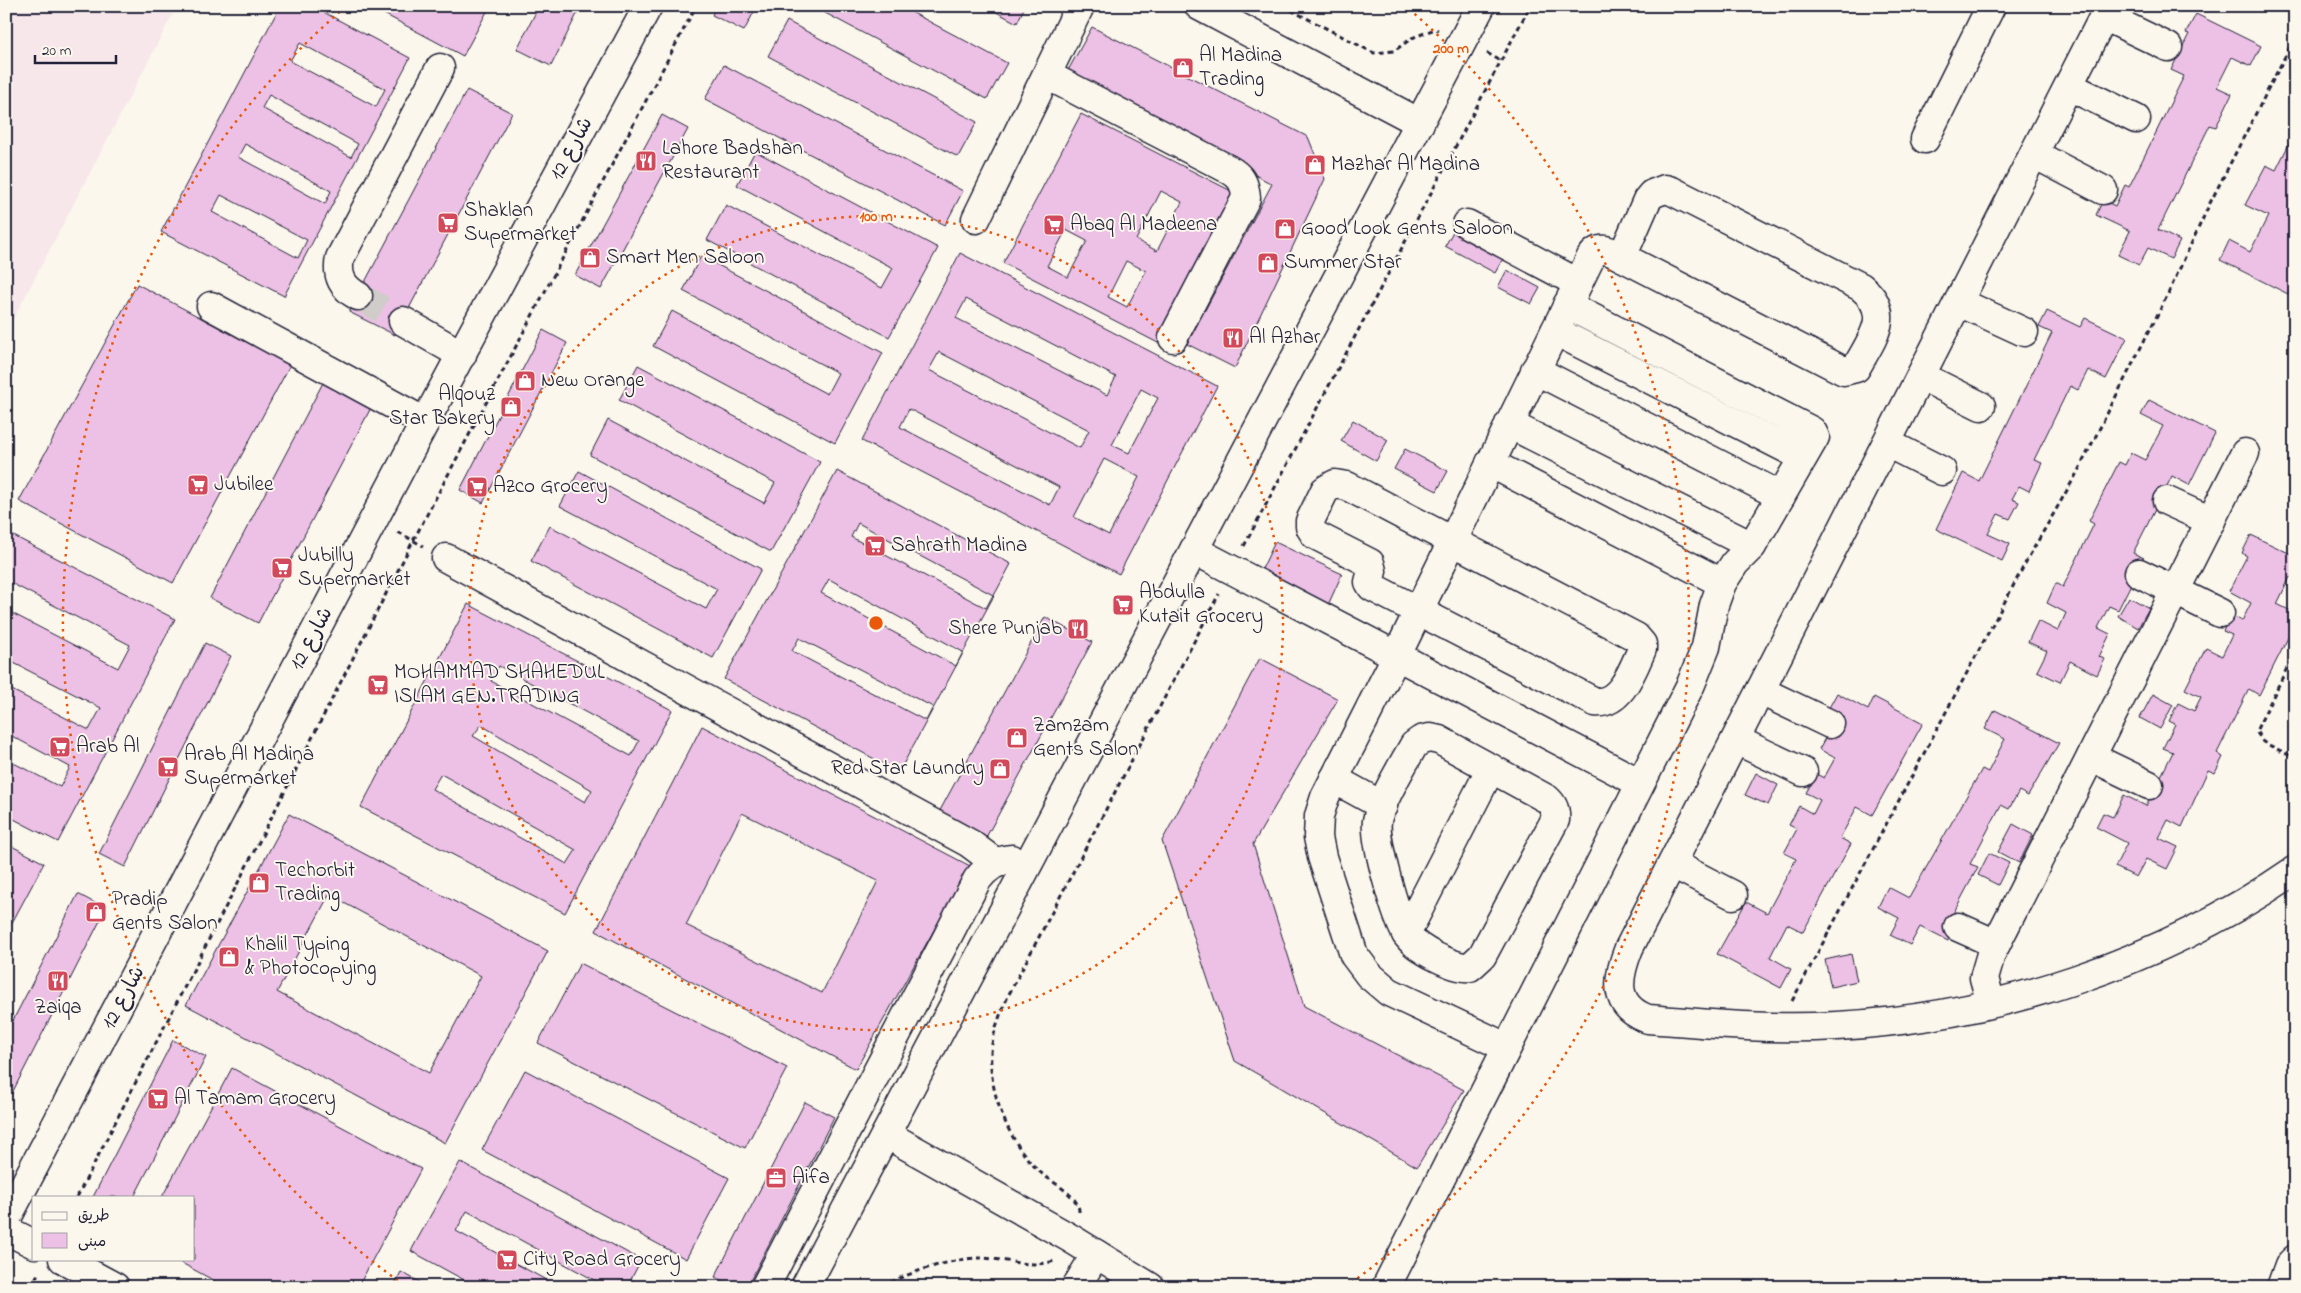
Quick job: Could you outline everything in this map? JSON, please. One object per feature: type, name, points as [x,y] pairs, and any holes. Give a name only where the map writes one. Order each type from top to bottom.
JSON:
[{"type":"street","name":"شارع 12","points":[[6,1220],[425,422],[648,6]]},
{"type":"street","points":[[976,219],[1080,6]]},
{"type":"street","points":[[1199,6],[1420,123]]},
{"type":"street","points":[[805,1287],[1481,6]]},
{"type":"street","points":[[1925,139],[1990,6]]},
{"type":"street","points":[[2168,47],[2107,11],[1673,864],[1622,966],[1619,984],[1624,1000],[1635,1014],[1648,1019],[1778,1028],[1838,1026],[1903,1019],[1991,1003],[2082,978],[2142,956],[2206,924],[2268,889],[2295,870]]},
{"type":"street","points":[[358,296],[347,289],[340,278],[340,258],[440,68]]},
{"type":"street","points":[[1046,75],[1239,175],[1245,186],[1246,198],[1173,338]]},
{"type":"street","points":[[2068,86],[2136,119]]},
{"type":"street","points":[[2034,154],[2103,190]]},
{"type":"street","points":[[1506,1047],[1389,992],[1369,975],[1354,955],[1322,857],[1318,837],[1319,816],[1334,779],[1397,655],[1591,257],[1599,249],[1605,249],[1844,371],[1856,368],[1877,330],[1879,318],[1877,306],[1870,294],[1860,287],[1666,189],[1652,194],[1622,257]]},
{"type":"street","points":[[1386,1287],[1700,666],[1706,647],[1714,605],[1722,583],[1735,563],[1752,546],[1782,496],[1809,447],[1812,431],[1573,294],[1467,224]]},
{"type":"street","points":[[1959,302],[2024,332]]},
{"type":"street","points":[[211,306],[425,422]]},
{"type":"street","points":[[402,321],[462,355]]},
{"type":"street","points":[[1555,331],[1809,447]]},
{"type":"street","points":[[1536,370],[1782,496]]},
{"type":"street","points":[[1921,376],[1981,406]]},
{"type":"street","points":[[1509,424],[1752,546]]},
{"type":"street","points":[[1887,443],[1942,471]]},
{"type":"street","points":[[1991,1003],[1984,978],[1986,966],[1996,944],[2246,453]]},
{"type":"street","points":[[1490,463],[1722,583]]},
{"type":"street","points":[[1342,484],[1636,636],[1642,644],[1640,654],[1617,695],[1608,702],[1595,702],[1418,611],[1372,587],[1369,582],[1372,571],[1370,564],[1315,535],[1310,527],[1310,522],[1325,490],[1330,486],[1342,484]]},
{"type":"street","points":[[2167,501],[2211,521]]},
{"type":"street","points":[[1194,550],[1640,783]]},
{"type":"street","points":[[446,558],[969,844],[996,863]]},
{"type":"street","points":[[2138,573],[2220,613]]},
{"type":"street","points":[[1761,691],[1830,724]]},
{"type":"street","points":[[1421,740],[1439,740],[1552,803],[1556,814],[1554,820],[1477,962],[1470,966],[1455,966],[1417,945],[1406,934],[1378,848],[1377,819],[1383,806],[1414,745],[1421,740]]},
{"type":"street","points":[[1736,740],[1803,772]]},
{"type":"street","points":[[2091,757],[2149,785]]},
{"type":"street","points":[[1406,934],[1491,768]]},
{"type":"street","points":[[1334,779],[1383,806]]},
{"type":"street","points":[[765,1287],[977,880],[985,870],[996,863],[1008,859],[1031,857]]},
{"type":"street","points":[[1673,864],[1733,895]]},
{"type":"street","points":[[1958,927],[1996,944]]},
{"type":"street","points":[[886,1134],[1070,1238],[1150,1287]]},
{"type":"street","points":[[6,1230],[32,1243]]},
{"type":"street","points":[[1076,1287],[1096,1254]]},
{"type":"street","points":[[65,1260],[115,1287]]},
{"type":"street","points":[[2281,1287],[2289,1265],[2295,1260]]},
{"type":"path","points":[[79,1196],[413,541],[696,6]]},
{"type":"path","points":[[1283,6],[1374,54],[1394,51],[1412,38],[1435,29],[1464,39],[1501,61]]},
{"type":"path","points":[[883,1287],[955,1261],[978,1258],[1041,1265],[1056,1260],[1070,1238],[1078,1220],[1079,1208],[1073,1199],[1039,1171],[1019,1147],[1004,1121],[994,1088],[992,1046],[996,1023],[1009,994],[1232,569],[1530,6]]},
{"type":"path","points":[[1778,1028],[2023,569],[2077,473],[2168,294],[2210,203],[2295,37]]},
{"type":"path","points":[[375,520],[446,558]]},
{"type":"path","points":[[2295,652],[2256,730],[2263,742],[2295,758]]},
{"type":"shaded area","points":[[6,6],[177,6],[6,333]]},
{"type":"building","points":[[280,6],[312,6],[410,58],[284,296],[161,232]],"holes":[[[300,43],[385,89],[376,107],[290,61]],[[269,95],[358,144],[351,157],[262,108]],[[245,144],[331,191],[325,204],[238,157]],[[221,195],[307,240],[298,258],[212,212]]]},
{"type":"building","points":[[369,6],[490,6],[463,56]]},
{"type":"building","points":[[539,6],[581,6],[551,66],[517,49]]},
{"type":"building","points":[[716,6],[757,6],[744,31],[712,15]]},
{"type":"building","points":[[812,6],[900,6],[1007,63],[987,99]]},
{"type":"building","points":[[985,6],[1025,6],[1017,23]]},
{"type":"building","points":[[2196,14],[2261,46],[2251,66],[2232,57],[2217,87],[2232,94],[2216,127],[2210,125],[2158,230],[2180,241],[2171,259],[2148,248],[2139,265],[2118,255],[2130,231],[2096,215],[2103,200],[2115,206],[2125,185],[2129,187],[2184,76],[2171,70],[2189,34],[2186,33]]},
{"type":"building","points":[[787,21],[977,122],[958,157],[768,56]]},
{"type":"building","points":[[1092,27],[1308,137],[1325,179],[1235,368],[1187,344],[1272,184],[1066,74]]},
{"type":"building","points":[[724,65],[963,191],[945,225],[705,99]]},
{"type":"building","points":[[467,90],[512,113],[395,335],[349,312]]},
{"type":"building","points":[[1081,114],[1237,194],[1158,343],[1003,263]],"holes":[[[1161,191],[1182,202],[1157,251],[1136,240]],[[1066,230],[1087,241],[1068,277],[1047,266]],[[1126,261],[1146,271],[1127,307],[1108,297]]]},
{"type":"building","points":[[662,115],[688,129],[601,289],[575,275]]},
{"type":"building","points":[[2295,132],[2295,216],[2288,230],[2295,233],[2295,281],[2288,294],[2220,260],[2229,241],[2250,252],[2268,216],[2245,205],[2266,165],[2276,170]]},
{"type":"building","points":[[755,151],[938,248],[889,337],[707,240],[726,205],[882,288],[893,268],[737,185]]},
{"type":"building","points":[[1455,228],[1505,255],[1495,273],[1445,246]]},
{"type":"building","points":[[960,253],[1217,386],[1119,574],[862,441]],"holes":[[[966,299],[1116,377],[1107,395],[956,318]],[[939,352],[1089,430],[1080,448],[929,370]],[[1141,389],[1158,398],[1129,453],[1112,445]],[[909,409],[1059,487],[1050,505],[900,427]],[[1104,459],[1139,477],[1109,535],[1074,517]]]},
{"type":"building","points":[[701,256],[883,353],[835,443],[653,346],[672,311],[827,394],[838,373],[683,291]]},
{"type":"building","points":[[1507,270],[1540,288],[1531,304],[1498,287]]},
{"type":"building","points":[[137,284],[290,365],[173,583],[19,501]]},
{"type":"building","points":[[2047,311],[2080,327],[2085,318],[2127,338],[2106,379],[2088,370],[2078,390],[2070,386],[2034,460],[2042,463],[2029,491],[2019,486],[2012,499],[2019,502],[2010,519],[1998,514],[1988,534],[2010,544],[2002,561],[1936,529],[1963,473],[1979,481],[2052,333],[2039,327]]},
{"type":"building","points":[[543,330],[567,343],[483,503],[460,490]]},
{"type":"building","points":[[638,365],[820,462],[771,552],[590,455],[608,420],[764,503],[775,483],[619,400]]},
{"type":"building","points":[[326,377],[374,402],[258,623],[210,598]]},
{"type":"building","points":[[2149,400],[2215,433],[2189,485],[2172,476],[2133,553],[2144,558],[2118,610],[2109,606],[2098,628],[2110,634],[2099,657],[2105,659],[2097,675],[2070,661],[2060,682],[2037,671],[2047,651],[2028,642],[2038,621],[2058,631],[2066,613],[2047,603],[2056,583],[2063,587],[2094,524],[2089,521],[2119,462],[2125,465],[2131,453],[2145,460],[2163,426],[2141,415]]},
{"type":"building","points":[[1353,420],[1388,440],[1376,461],[1341,441]]},
{"type":"building","points":[[1405,449],[1448,471],[1437,491],[1394,469]]},
{"type":"building","points":[[579,471],[761,569],[713,658],[531,561],[550,526],[706,609],[717,589],[560,506]]},
{"type":"building","points":[[837,471],[1011,564],[899,772],[724,679]],"holes":[[[858,523],[993,595],[986,608],[851,537]],[[829,579],[963,652],[956,666],[821,593]],[[799,638],[933,707],[926,721],[792,651]]]},
{"type":"building","points":[[6,532],[175,619],[58,842],[6,815],[6,759],[60,787],[70,767],[6,733],[6,687],[89,730],[101,708],[6,659],[6,610],[118,668],[130,645],[11,583],[6,592]]},
{"type":"building","points":[[2251,535],[2295,556],[2295,579],[2290,577],[2277,604],[2295,613],[2295,624],[2259,695],[2249,689],[2217,753],[2223,757],[2215,773],[2208,770],[2182,827],[2168,820],[2159,838],[2178,847],[2167,869],[2146,859],[2136,877],[2115,867],[2127,843],[2096,827],[2103,813],[2113,817],[2124,795],[2146,806],[2173,752],[2163,748],[2175,724],[2169,721],[2178,703],[2194,711],[2201,697],[2185,689],[2206,648],[2222,656],[2232,635],[2223,631],[2231,615],[2242,621],[2251,603],[2229,591],[2247,556],[2242,553]]},
{"type":"building","points":[[1275,542],[1342,574],[1328,605],[1260,573]]},
{"type":"building","points":[[2129,597],[2149,608],[2138,628],[2118,616]]},
{"type":"building","points":[[468,604],[672,710],[565,913],[361,807]],"holes":[[[499,666],[639,741],[631,756],[491,681]],[[481,725],[592,790],[585,802],[473,736]],[[441,774],[576,850],[567,864],[432,789]]]},
{"type":"building","points":[[1045,617],[1092,642],[984,841],[937,816]]},
{"type":"building","points":[[205,643],[231,656],[125,867],[99,854]]},
{"type":"building","points":[[1260,658],[1338,699],[1253,844],[1304,1006],[1464,1090],[1417,1167],[1235,1061],[1162,841]]},
{"type":"building","points":[[1837,693],[1868,710],[1874,697],[1923,723],[1872,815],[1857,807],[1840,838],[1851,844],[1803,932],[1787,924],[1770,957],[1791,969],[1781,988],[1717,954],[1746,902],[1767,913],[1796,859],[1784,853],[1797,829],[1789,825],[1799,806],[1813,814],[1820,800],[1806,793],[1816,774],[1824,778],[1835,758],[1819,749],[1835,720],[1825,715]]},
{"type":"building","points":[[2153,694],[2173,705],[2160,729],[2140,718]]},
{"type":"building","points":[[1995,710],[2059,743],[2028,796],[2019,791],[2009,809],[2001,805],[1970,864],[1978,867],[1954,912],[1961,916],[1948,941],[1920,927],[1910,945],[1890,935],[1899,918],[1878,907],[1888,887],[1909,898],[1982,769],[1988,772],[2005,739],[1985,729]]},
{"type":"building","points":[[702,726],[970,866],[856,1069],[596,931]],"holes":[[[742,813],[878,881],[822,993],[686,925]]]},
{"type":"building","points":[[1756,773],[1778,785],[1768,805],[1745,795]]},
{"type":"building","points":[[289,814],[548,951],[445,1143],[186,1005]],"holes":[[[329,895],[481,976],[429,1073],[277,992]]]},
{"type":"building","points":[[2013,824],[2033,835],[2019,863],[1998,852]]},
{"type":"building","points":[[6,843],[44,863],[6,934]]},
{"type":"building","points":[[1989,853],[2009,863],[1998,885],[1978,875]]},
{"type":"building","points":[[78,894],[106,909],[8,1101],[6,1034]]},
{"type":"building","points":[[1851,954],[1857,981],[1831,987],[1825,960]]},
{"type":"building","points":[[580,963],[787,1068],[745,1148],[538,1043]]},
{"type":"building","points":[[173,1040],[206,1057],[135,1196],[94,1196]]},
{"type":"building","points":[[232,1068],[421,1169],[358,1287],[226,1287],[176,1260],[195,1260],[195,1196],[163,1196]]},
{"type":"building","points":[[525,1070],[729,1178],[686,1259],[482,1150]]},
{"type":"building","points":[[805,1102],[834,1117],[747,1287],[735,1287],[715,1277]]},
{"type":"building","points":[[460,1162],[641,1260],[627,1287],[607,1287],[467,1211],[456,1231],[559,1287],[477,1287],[411,1251]]},
{"type":"building","points":[[401,1272],[429,1287],[393,1287]]},
{"type":"tunnel","points":[[358,296],[403,321]]},
{"type":"place","name":"Al Madina Trading","points":[[1183,68]]},
{"type":"place","name":"Lahore Badshan Restaurant","points":[[646,161]]},
{"type":"place","name":"Mazhar Al Madina","points":[[1315,165]]},
{"type":"place","name":"Shaklan Supermarket","points":[[448,223]]},
{"type":"place","name":"Abaq Al Madeena","points":[[1054,225]]},
{"type":"place","name":"Good Look Gents Saloon","points":[[1285,229]]},
{"type":"place","name":"Smart Men Saloon","points":[[590,258]]},
{"type":"place","name":"Summer Star","points":[[1268,263]]},
{"type":"place","name":"Al Azhar","points":[[1233,338]]},
{"type":"place","name":"New Orange","points":[[525,381]]},
{"type":"place","name":"Alqouz Star Bakery","points":[[511,407]]},
{"type":"place","name":"Jubilee","points":[[198,485]]},
{"type":"place","name":"Azco Grocery","points":[[477,487]]},
{"type":"place","name":"Sahrath Madina","points":[[875,546]]},
{"type":"place","name":"Jubilly Supermarket","points":[[282,568]]},
{"type":"place","name":"Abdulla Kutait Grocery","points":[[1123,605]]},
{"type":"place","name":"Shere Punjab","points":[[1078,629]]},
{"type":"place","name":"MOHAMMAD SHAHEDUL ISLAM GEN.TRADING","points":[[378,685]]},
{"type":"place","name":"Zamzam Gents Salon","points":[[1017,738]]},
{"type":"place","name":"Arab Al","points":[[60,747]]},
{"type":"place","name":"Arab Al Madina Supermarket","points":[[168,767]]},
{"type":"place","name":"Red Star Laundry","points":[[1000,769]]},
{"type":"place","name":"Techorbit Trading","points":[[259,883]]},
{"type":"place","name":"Pradip Gents Salon","points":[[96,912]]},
{"type":"place","name":"Khalil Typing & Photocopying","points":[[229,957]]},
{"type":"place","name":"Zaiqa","points":[[58,981]]},
{"type":"place","name":"Al Tamam Grocery","points":[[158,1099]]},
{"type":"place","name":"Aifa","points":[[776,1178]]},
{"type":"place","name":"City Road Grocery","points":[[507,1260]]}]
